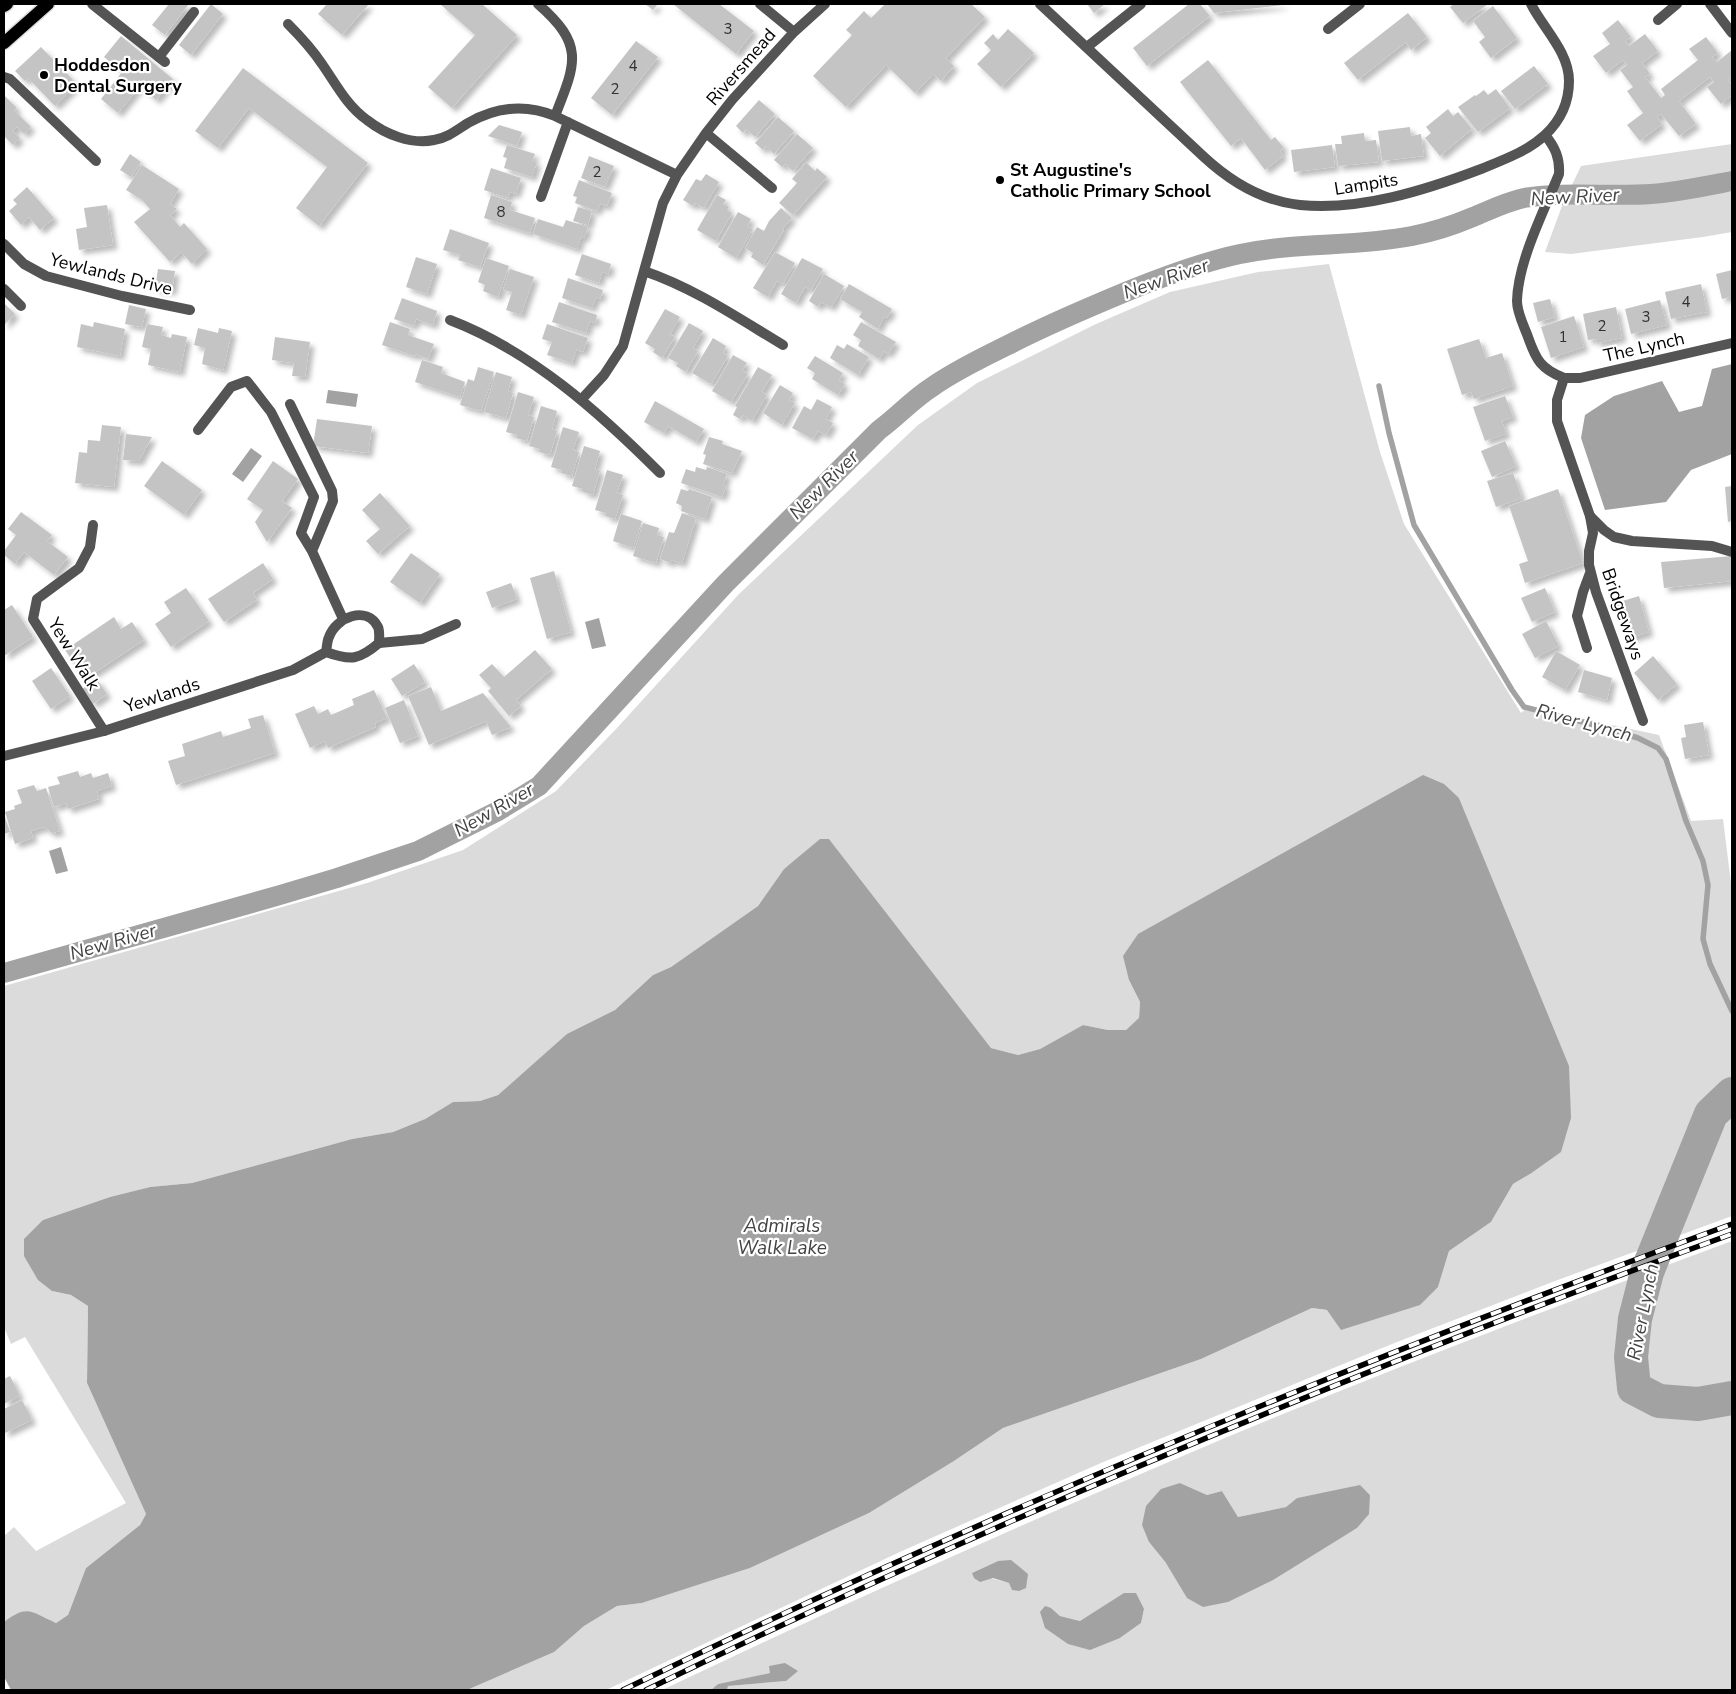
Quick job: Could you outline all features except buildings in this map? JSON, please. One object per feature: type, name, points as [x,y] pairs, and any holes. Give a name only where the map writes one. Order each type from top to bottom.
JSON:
[{"type":"main road","points":[[4,43],[48,4]]},
{"type":"street","points":[[92,4],[162,60],[194,12]]},
{"type":"street","points":[[538,4],[563,29],[572,49],[571,70],[555,116]]},
{"type":"street","points":[[760,4],[794,32]]},
{"type":"street","name":"Riversmead","points":[[581,400],[604,375],[623,346],[663,203],[677,175],[732,100],[794,32],[825,4]]},
{"type":"street","name":"Lampits","points":[[1040,4],[1219,171],[1256,194],[1290,204],[1330,206],[1381,200],[1429,188],[1510,157],[1545,135],[1556,122],[1565,104],[1568,71],[1561,53],[1531,4]]},
{"type":"street","points":[[1087,47],[1141,4]]},
{"type":"street","points":[[1658,20],[1678,4]]},
{"type":"street","points":[[1328,29],[1355,5]]},
{"type":"street","points":[[1712,5],[1732,33]]},
{"type":"street","points":[[288,24],[314,53],[356,111],[367,121],[396,136],[413,140],[433,140],[444,137],[479,117],[509,108],[539,110],[568,122],[677,175]]},
{"type":"street","points":[[4,77],[10,79],[96,161]]},
{"type":"street","points":[[541,197],[568,122]]},
{"type":"street","name":"Riversmead","points":[[706,133],[772,188]]},
{"type":"street","points":[[1545,135],[1552,142],[1558,154],[1559,174],[1526,259],[1519,290],[1518,311],[1534,357],[1548,372],[1564,378],[1557,400],[1557,421],[1590,516],[1614,537],[1632,541],[1712,546],[1732,552]]},
{"type":"street","name":"Yewlands Drive","points":[[4,244],[24,264],[46,276],[122,296],[190,310]]},
{"type":"street","points":[[644,271],[668,280],[702,298],[783,345]]},
{"type":"street","points":[[4,289],[21,306]]},
{"type":"street","points":[[450,320],[481,333],[539,369],[581,400],[660,473]]},
{"type":"street","name":"The Lynch","points":[[1564,378],[1580,378],[1732,343]]},
{"type":"street","points":[[198,430],[231,387],[247,381],[271,412],[314,497],[301,533],[312,551],[343,619]]},
{"type":"street","points":[[290,404],[332,490],[333,501],[312,551]]},
{"type":"street","name":"Bridgeways","points":[[1590,516],[1593,533],[1589,551],[1590,573],[1643,721]]},
{"type":"street","name":"Yew Walk","points":[[93,525],[90,547],[79,568],[37,599],[32,618],[104,731]]},
{"type":"street","points":[[1587,648],[1578,616],[1583,592],[1590,573]]},
{"type":"street","points":[[379,643],[380,629],[372,619],[358,615],[343,619],[332,630],[328,638],[326,652],[343,658],[358,658],[379,643],[422,639],[456,624]]},
{"type":"street","name":"Yewlands","points":[[4,756],[104,731],[293,670],[326,652]]},
{"type":"shaded area","points":[[1732,144],[1732,232],[1571,254],[1545,252],[1562,206],[1581,166]]},
{"type":"shaded area","points":[[1329,264],[1380,452],[1404,524],[1521,713],[1528,707],[1659,735],[1691,821],[1723,819],[1732,891],[1732,1216],[1397,1342],[1101,1463],[902,1551],[606,1690],[467,1690],[553,1652],[584,1626],[617,1606],[642,1603],[750,1568],[869,1513],[954,1461],[1003,1428],[1201,1359],[1312,1308],[1326,1310],[1438,1287],[1449,1251],[1491,1222],[1513,1184],[1530,1174],[1506,916],[1459,798],[1129,980],[1140,1002],[1139,1019],[1126,1030],[1108,1030],[1083,1025],[1040,1049],[1018,1055],[991,1048],[829,839],[784,869],[758,906],[671,967],[653,975],[615,1010],[567,1035],[498,1095],[480,1101],[453,1102],[425,1119],[393,1132],[352,1139],[192,1183],[150,1187],[110,1197],[43,1220],[52,1291],[71,1295],[88,1306],[87,1383],[146,1514],[140,1525],[86,1568],[68,1615],[56,1623],[35,1613],[24,1612],[4,1622],[4,1536],[14,1527],[36,1551],[126,1503],[25,1337],[11,1344],[4,1327],[4,986],[367,883],[463,850],[556,791],[617,728],[739,594],[918,425],[977,383],[1096,324],[1170,292],[1258,272]]},
{"type":"shaded area","points":[[1732,1241],[1732,1690],[727,1690],[728,1686],[786,1681],[771,1673],[718,1684],[711,1690],[662,1690],[918,1571],[1246,1429],[1523,1319]],"holes":[[[1180,1483],[1207,1495],[1222,1491],[1238,1517],[1286,1507],[1297,1498],[1360,1486],[1370,1495],[1357,1528],[1321,1549],[1166,1563],[1149,1542]],[[998,1561],[1019,1591],[1009,1583],[972,1573]],[[1051,1608],[1060,1616],[1080,1621],[1144,1609],[1141,1623],[1120,1638],[1045,1628]]]},
{"type":"water","points":[[1732,364],[1732,454],[1691,470],[1666,502],[1605,510],[1581,438],[1585,415],[1614,396],[1662,381],[1679,412],[1702,406],[1712,369]]},
{"type":"water","points":[[328,390],[358,394],[356,407],[326,403]]},
{"type":"water","points":[[251,448],[262,456],[243,482],[232,474]]},
{"type":"water","points":[[599,618],[606,646],[592,649],[585,622]]},
{"type":"water","name":"Admirals Walk Lake","points":[[1423,775],[1444,784],[1459,798],[1569,1066],[1571,1118],[1561,1152],[1513,1184],[1491,1222],[1449,1251],[1438,1287],[1420,1305],[1341,1330],[1327,1310],[1312,1308],[1201,1359],[1003,1428],[954,1461],[869,1513],[750,1568],[642,1603],[617,1606],[584,1626],[554,1652],[467,1690],[11,1690],[4,1677],[4,1622],[12,1616],[24,1612],[35,1613],[56,1623],[68,1615],[86,1568],[140,1525],[146,1514],[87,1383],[88,1306],[71,1295],[52,1291],[38,1280],[24,1256],[24,1239],[43,1220],[110,1197],[150,1187],[192,1183],[352,1139],[393,1132],[425,1119],[453,1102],[480,1101],[498,1095],[567,1034],[615,1010],[653,975],[671,967],[758,906],[784,869],[820,839],[829,839],[991,1048],[1018,1055],[1040,1049],[1083,1025],[1108,1030],[1126,1030],[1139,1018],[1140,1002],[1129,980],[1123,956],[1138,934]]},
{"type":"water","points":[[61,847],[68,871],[56,874],[49,851]]},
{"type":"water","points":[[1180,1483],[1207,1495],[1222,1491],[1238,1517],[1286,1507],[1297,1498],[1360,1485],[1370,1495],[1369,1514],[1357,1528],[1273,1580],[1228,1602],[1203,1607],[1187,1598],[1166,1563],[1149,1542],[1142,1525],[1146,1506],[1161,1489]]},
{"type":"water","points":[[1011,1560],[1028,1574],[1026,1588],[1019,1591],[1012,1590],[1009,1583],[993,1578],[980,1582],[974,1578],[972,1573],[998,1561]]},
{"type":"water","points":[[1124,1593],[1136,1593],[1144,1609],[1141,1623],[1120,1638],[1090,1650],[1068,1644],[1045,1628],[1040,1612],[1045,1606],[1051,1608],[1060,1616],[1080,1621]]},
{"type":"water","points":[[785,1663],[798,1671],[786,1681],[728,1686],[727,1690],[711,1690],[718,1684],[770,1673],[769,1666]]},
{"type":"waterway","name":"New River","points":[[4,973],[280,895],[418,851],[498,811],[539,786],[725,584],[879,430],[918,397],[950,375],[1052,324],[1170,275],[1240,254],[1261,250],[1370,242],[1412,236],[1466,220],[1524,198],[1572,194],[1651,194],[1732,181]]},
{"type":"waterway","name":"River Lynch","points":[[1379,386],[1389,433],[1414,525],[1524,707],[1638,738],[1658,748],[1666,759],[1686,821],[1703,861],[1708,885],[1703,939],[1710,964],[1732,1011]]},
{"type":"waterway","name":"River Lynch","points":[[1732,1094],[1711,1114],[1647,1272],[1635,1319],[1631,1357],[1634,1388],[1659,1401],[1698,1404],[1732,1398]]},
{"type":"railway","points":[[623,1690],[896,1562],[1172,1443],[1450,1330],[1732,1224]]},
{"type":"railway","points":[[646,1690],[913,1565],[1047,1505],[1319,1392],[1594,1285],[1732,1234]]},
{"type":"place","name":"Hoddesdon Dental Surgery","points":[[44,75]]},
{"type":"place","name":"St Augustine's Catholic Primary School","points":[[1000,180]]}]
